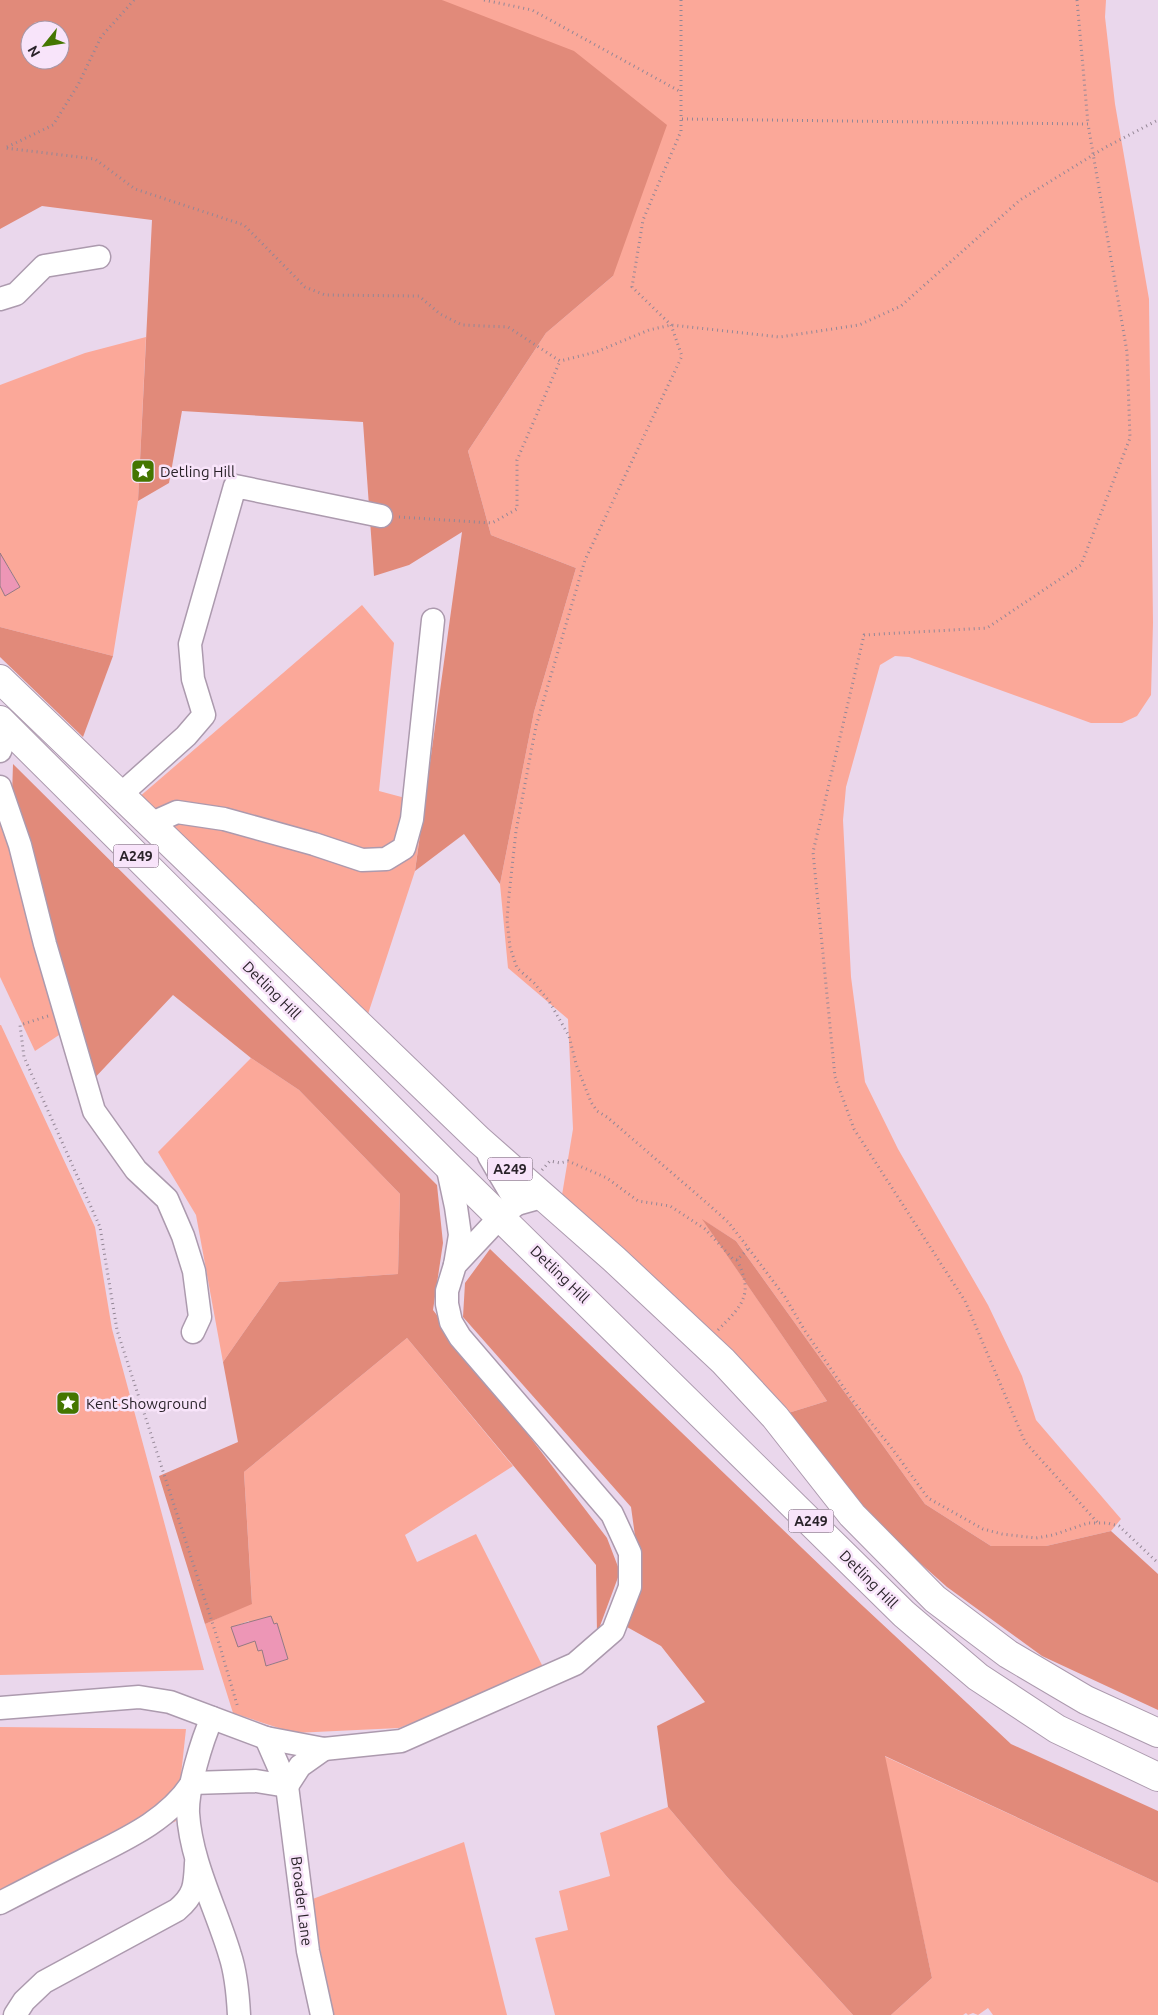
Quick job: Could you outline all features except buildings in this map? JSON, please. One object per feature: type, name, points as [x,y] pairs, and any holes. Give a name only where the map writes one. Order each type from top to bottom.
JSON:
[{"type":"highway","name":"Detling Hill","points":[[0,678],[120,796],[479,1140],[515,1206],[904,1614],[978,1677],[1057,1729],[1158,1777]]},
{"type":"highway","name":"Detling Hill","points":[[3,734],[447,1165],[515,1206],[614,1259],[724,1361],[776,1417],[852,1515],[935,1598],[1008,1654],[1086,1700],[1158,1733]]},
{"type":"street","points":[[0,300],[16,294],[44,266],[99,257]]},
{"type":"street","points":[[120,796],[186,736],[204,715],[193,679],[190,644],[235,486],[381,516]]},
{"type":"street","points":[[150,824],[177,812],[224,820],[314,844],[362,860],[386,860],[404,848],[412,819],[433,620]]},
{"type":"street","points":[[0,787],[20,845],[64,1012],[94,1111],[136,1170],[167,1200],[183,1236],[194,1271],[200,1317],[193,1332]]},
{"type":"street","points":[[0,1708],[139,1697],[170,1702],[266,1738],[324,1749],[401,1740],[575,1664],[613,1631],[630,1587],[630,1553],[612,1514],[460,1337],[451,1322],[447,1304],[447,1291],[455,1266],[460,1235],[447,1165]]},
{"type":"street","points":[[456,1207],[515,1206]]},
{"type":"street","points":[[455,1266],[515,1206]]},
{"type":"street","points":[[212,1718],[206,1731],[192,1783],[188,1812],[196,1859],[231,1957],[239,2015]]},
{"type":"street","name":"Broader Lane","points":[[266,1738],[287,1786],[308,1951],[322,2015]]},
{"type":"street","points":[[192,1783],[256,1781],[287,1786],[300,1766],[324,1749]]},
{"type":"street","points":[[0,1903],[110,1847],[154,1822],[184,1797],[192,1783]]},
{"type":"street","points":[[15,2015],[24,2001],[44,1982],[177,1910],[188,1900],[195,1886],[196,1859]]},
{"type":"path","points":[[5,148],[53,126],[78,85],[101,38],[134,0]]},
{"type":"path","points":[[484,0],[532,10],[681,92]]},
{"type":"path","points":[[681,0],[681,131],[643,220],[632,286],[671,325],[682,356],[585,560],[536,726],[516,831],[507,920],[510,947],[517,968],[549,1001],[569,1036],[576,1064],[591,1102],[598,1111],[660,1161],[728,1222],[785,1297],[805,1331],[853,1401],[928,1498],[983,1530],[1002,1534],[1036,1538],[1053,1535],[1088,1524],[1107,1523],[1119,1526],[1158,1563]]},
{"type":"path","points":[[1076,0],[1088,124],[1127,352],[1130,438],[1081,565],[987,628],[864,634],[813,852],[835,1077],[854,1129],[965,1301],[1025,1442],[1098,1523]]},
{"type":"path","points":[[682,119],[1088,124]]},
{"type":"path","points":[[0,147],[95,160],[135,189],[244,225],[305,287],[325,295],[419,296],[440,314],[462,325],[508,327],[560,361],[596,352],[649,330],[671,325],[780,337],[859,325],[901,306],[1020,200],[1093,155],[1158,120]]},
{"type":"path","points":[[381,516],[492,523],[517,509],[518,460],[560,361]]},
{"type":"path","points":[[64,1012],[20,1025],[24,1058],[100,1227],[117,1330],[218,1640],[245,1730]]},
{"type":"path","points":[[515,1206],[550,1161],[560,1163],[568,1161],[607,1178],[638,1201],[670,1206],[705,1229],[733,1259],[737,1260],[746,1276],[746,1292],[736,1312],[704,1343]]},
{"type":"path","points":[[737,1260],[749,1248]]},
{"type":"shaded area","points":[[0,0],[442,0],[574,51],[667,125],[613,276],[546,333],[468,451],[491,535],[576,568],[534,712],[500,884],[464,834],[415,871],[462,532],[409,565],[374,576],[363,422],[182,411],[169,483],[138,501],[152,220],[42,206],[0,229]]},
{"type":"shaded area","points":[[442,0],[1106,0],[1105,17],[1115,104],[1149,299],[1153,623],[1151,695],[1137,716],[1122,723],[1091,723],[909,657],[895,656],[880,665],[846,787],[843,820],[851,977],[865,1082],[898,1149],[988,1305],[1022,1376],[1036,1420],[1121,1519],[1111,1531],[1046,1546],[991,1546],[925,1504],[736,1241],[703,1220],[827,1401],[785,1414],[561,1201],[573,1129],[568,1019],[508,968],[500,884],[534,712],[576,568],[491,535],[468,451],[546,333],[613,276]]},
{"type":"shaded area","points":[[146,337],[138,501],[113,656],[0,627],[0,586],[6,595],[20,587],[8,566],[0,570],[0,385],[85,353]]},
{"type":"shaded area","points":[[362,605],[394,643],[379,791],[424,803],[415,871],[368,1014],[138,798]]},
{"type":"shaded area","points":[[0,627],[113,656],[83,737],[0,657]]},
{"type":"shaded area","points":[[13,764],[437,1185],[443,1243],[433,1310],[607,1538],[620,1572],[597,1634],[596,1565],[407,1338],[244,1472],[252,1604],[205,1624],[159,1476],[238,1442],[223,1362],[279,1282],[398,1274],[400,1194],[299,1090],[251,1058],[173,995],[89,1084],[12,795]]},
{"type":"shaded area","points":[[0,810],[62,1033],[35,1051],[0,977]]},
{"type":"shaded area","name":"Kent Showground","points":[[0,1025],[95,1227],[112,1329],[204,1670],[0,1675]]},
{"type":"shaded area","points":[[251,1058],[299,1090],[400,1194],[398,1274],[279,1282],[223,1362],[196,1215],[158,1152]]},
{"type":"shaded area","points":[[702,1219],[736,1241],[925,1504],[991,1546],[1046,1546],[1111,1531],[1158,1574],[1158,1710],[1042,1656],[947,1587],[854,1504],[785,1414],[827,1401]]},
{"type":"shaded area","points":[[490,1249],[850,1594],[1011,1744],[1158,1811],[1158,1883],[885,1756],[932,1978],[891,2015],[853,2015],[728,1878],[668,1807],[657,1726],[705,1702],[661,1646],[627,1627],[640,1572],[631,1507],[463,1317],[465,1283]]},
{"type":"shaded area","points":[[407,1338],[513,1466],[405,1535],[417,1562],[476,1534],[545,1671],[399,1728],[294,1733],[233,1713],[205,1624],[252,1603],[244,1472]],"holes":[[[271,1617],[274,1624],[277,1623],[288,1659],[267,1666],[262,1650],[258,1651],[259,1640],[238,1646],[232,1627],[249,1621],[252,1630],[257,1621]]]},
{"type":"shaded area","points":[[0,1727],[186,1729],[176,1821],[0,1911]]},
{"type":"shaded area","points":[[884,1756],[1158,1883],[1158,2015],[993,2015],[988,2008],[978,2015],[973,2013],[968,2015],[966,2013],[963,2015],[891,2015],[932,1978]]},
{"type":"shaded area","points":[[668,1807],[728,1878],[853,2015],[555,2015],[535,1938],[568,1930],[559,1891],[610,1876],[600,1833]]},
{"type":"shaded area","points":[[464,1842],[507,2015],[334,2015],[310,1900]]},
{"type":"place","name":"Detling Hill","points":[[143,471]]},
{"type":"place","name":"Kent Showground","points":[[68,1403]]}]
